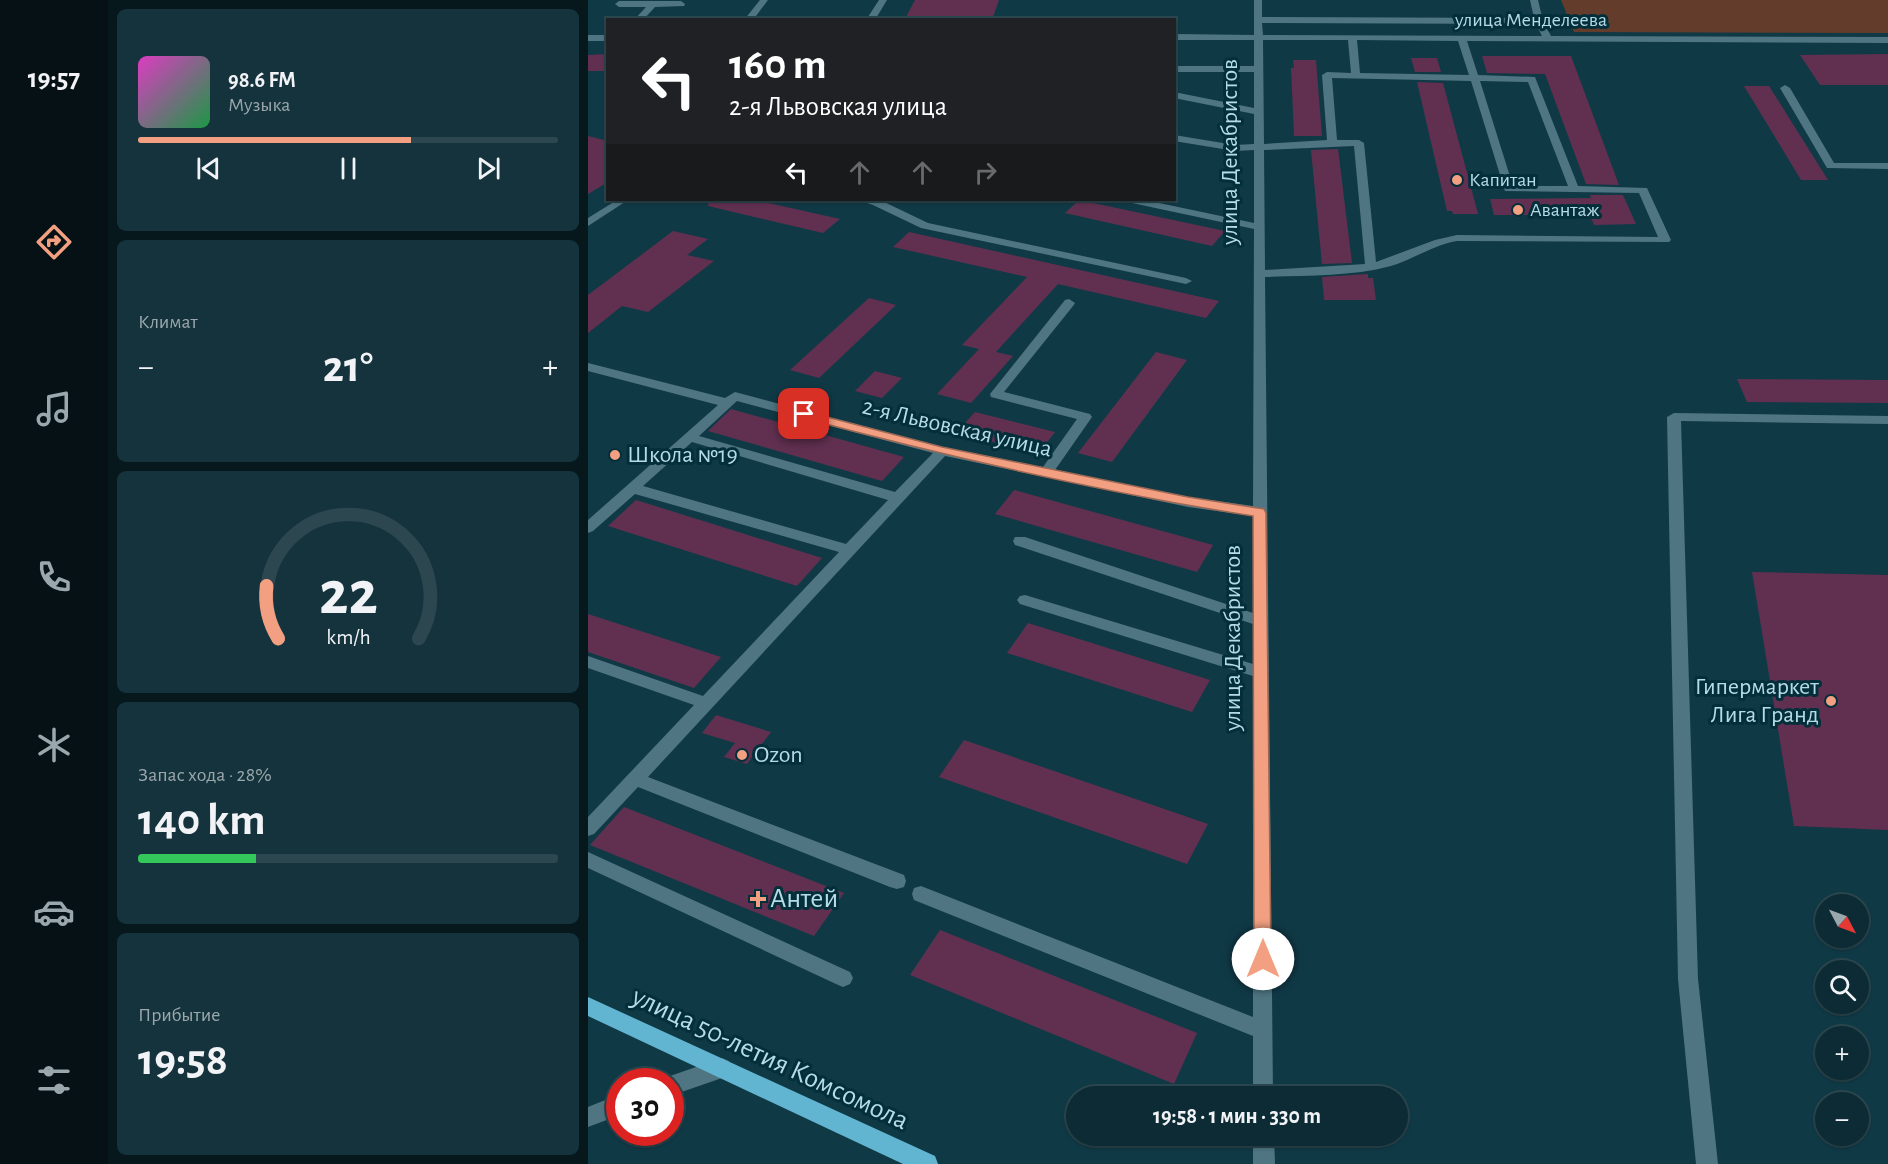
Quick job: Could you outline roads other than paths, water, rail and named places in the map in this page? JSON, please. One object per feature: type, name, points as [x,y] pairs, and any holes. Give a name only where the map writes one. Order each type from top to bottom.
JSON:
[{"type":"main road","name":"улица 50-летия Комсомола","points":[[588,1006],[927,1164]]},
{"type":"street","points":[[750,18],[764,0]]},
{"type":"street","points":[[871,18],[883,0]]},
{"type":"street","name":"улица Декабристов","points":[[1258,0],[1263,1086]]},
{"type":"street","points":[[1534,0],[1539,21],[1548,38]]},
{"type":"street","points":[[619,4],[681,4]]},
{"type":"street","points":[[640,18],[653,4]]},
{"type":"street","points":[[1257,20],[1539,21]]},
{"type":"street","name":"улица Менделеева","points":[[1176,37],[1888,40]]},
{"type":"street","points":[[588,38],[606,38]]},
{"type":"street","points":[[1352,38],[1356,76]]},
{"type":"street","points":[[1258,274],[1371,267],[1390,263],[1442,240],[1457,238],[1665,240],[1643,190],[1509,189],[1462,38]]},
{"type":"street","points":[[1176,69],[1257,69]]},
{"type":"street","points":[[1332,142],[1328,75],[1532,79],[1574,189]]},
{"type":"street","points":[[1785,88],[1830,166],[1888,166]]},
{"type":"street","points":[[1176,95],[1257,112]]},
{"type":"street","points":[[1176,138],[1235,148],[1332,142],[1359,143],[1371,267]]},
{"type":"street","points":[[588,223],[621,201]]},
{"type":"street","points":[[870,201],[925,226],[1186,281]]},
{"type":"street","points":[[1137,201],[1258,227]]},
{"type":"street","points":[[1046,472],[1085,417],[996,394],[1069,303]]},
{"type":"street","points":[[588,367],[727,403]]},
{"type":"street","name":"2-я Львовская улица","points":[[727,403],[735,396],[942,451],[1188,502],[1259,513]]},
{"type":"street","points":[[588,528],[727,403]]},
{"type":"street","points":[[1707,1164],[1688,979],[1674,417],[1888,420]]},
{"type":"street","points":[[689,437],[898,498]]},
{"type":"street","points":[[588,830],[942,451]]},
{"type":"street","points":[[632,488],[849,550]]},
{"type":"street","points":[[1020,541],[1260,621]]},
{"type":"street","points":[[1025,600],[1261,672]]},
{"type":"street","points":[[588,662],[706,703]]},
{"type":"street","points":[[635,779],[897,881]]},
{"type":"street","points":[[588,860],[843,978]]},
{"type":"street","points":[[921,894],[1263,1031]]},
{"type":"street","points":[[684,1081],[722,1068]]},
{"type":"street","points":[[588,1117],[606,1110]]},
{"type":"street","points":[[1264,1146],[1264,1164]]},
{"type":"place","name":"Капитан","points":[[1457,180]]},
{"type":"place","name":"Авантаж","points":[[1518,210]]},
{"type":"place","name":"Школа №19","points":[[615,455]]},
{"type":"place","name":"Гипермаркет Лига Гранд","points":[[1831,701]]},
{"type":"place","name":"Ozon","points":[[742,755]]},
{"type":"place","name":"Антей","points":[[758,899]]}]
